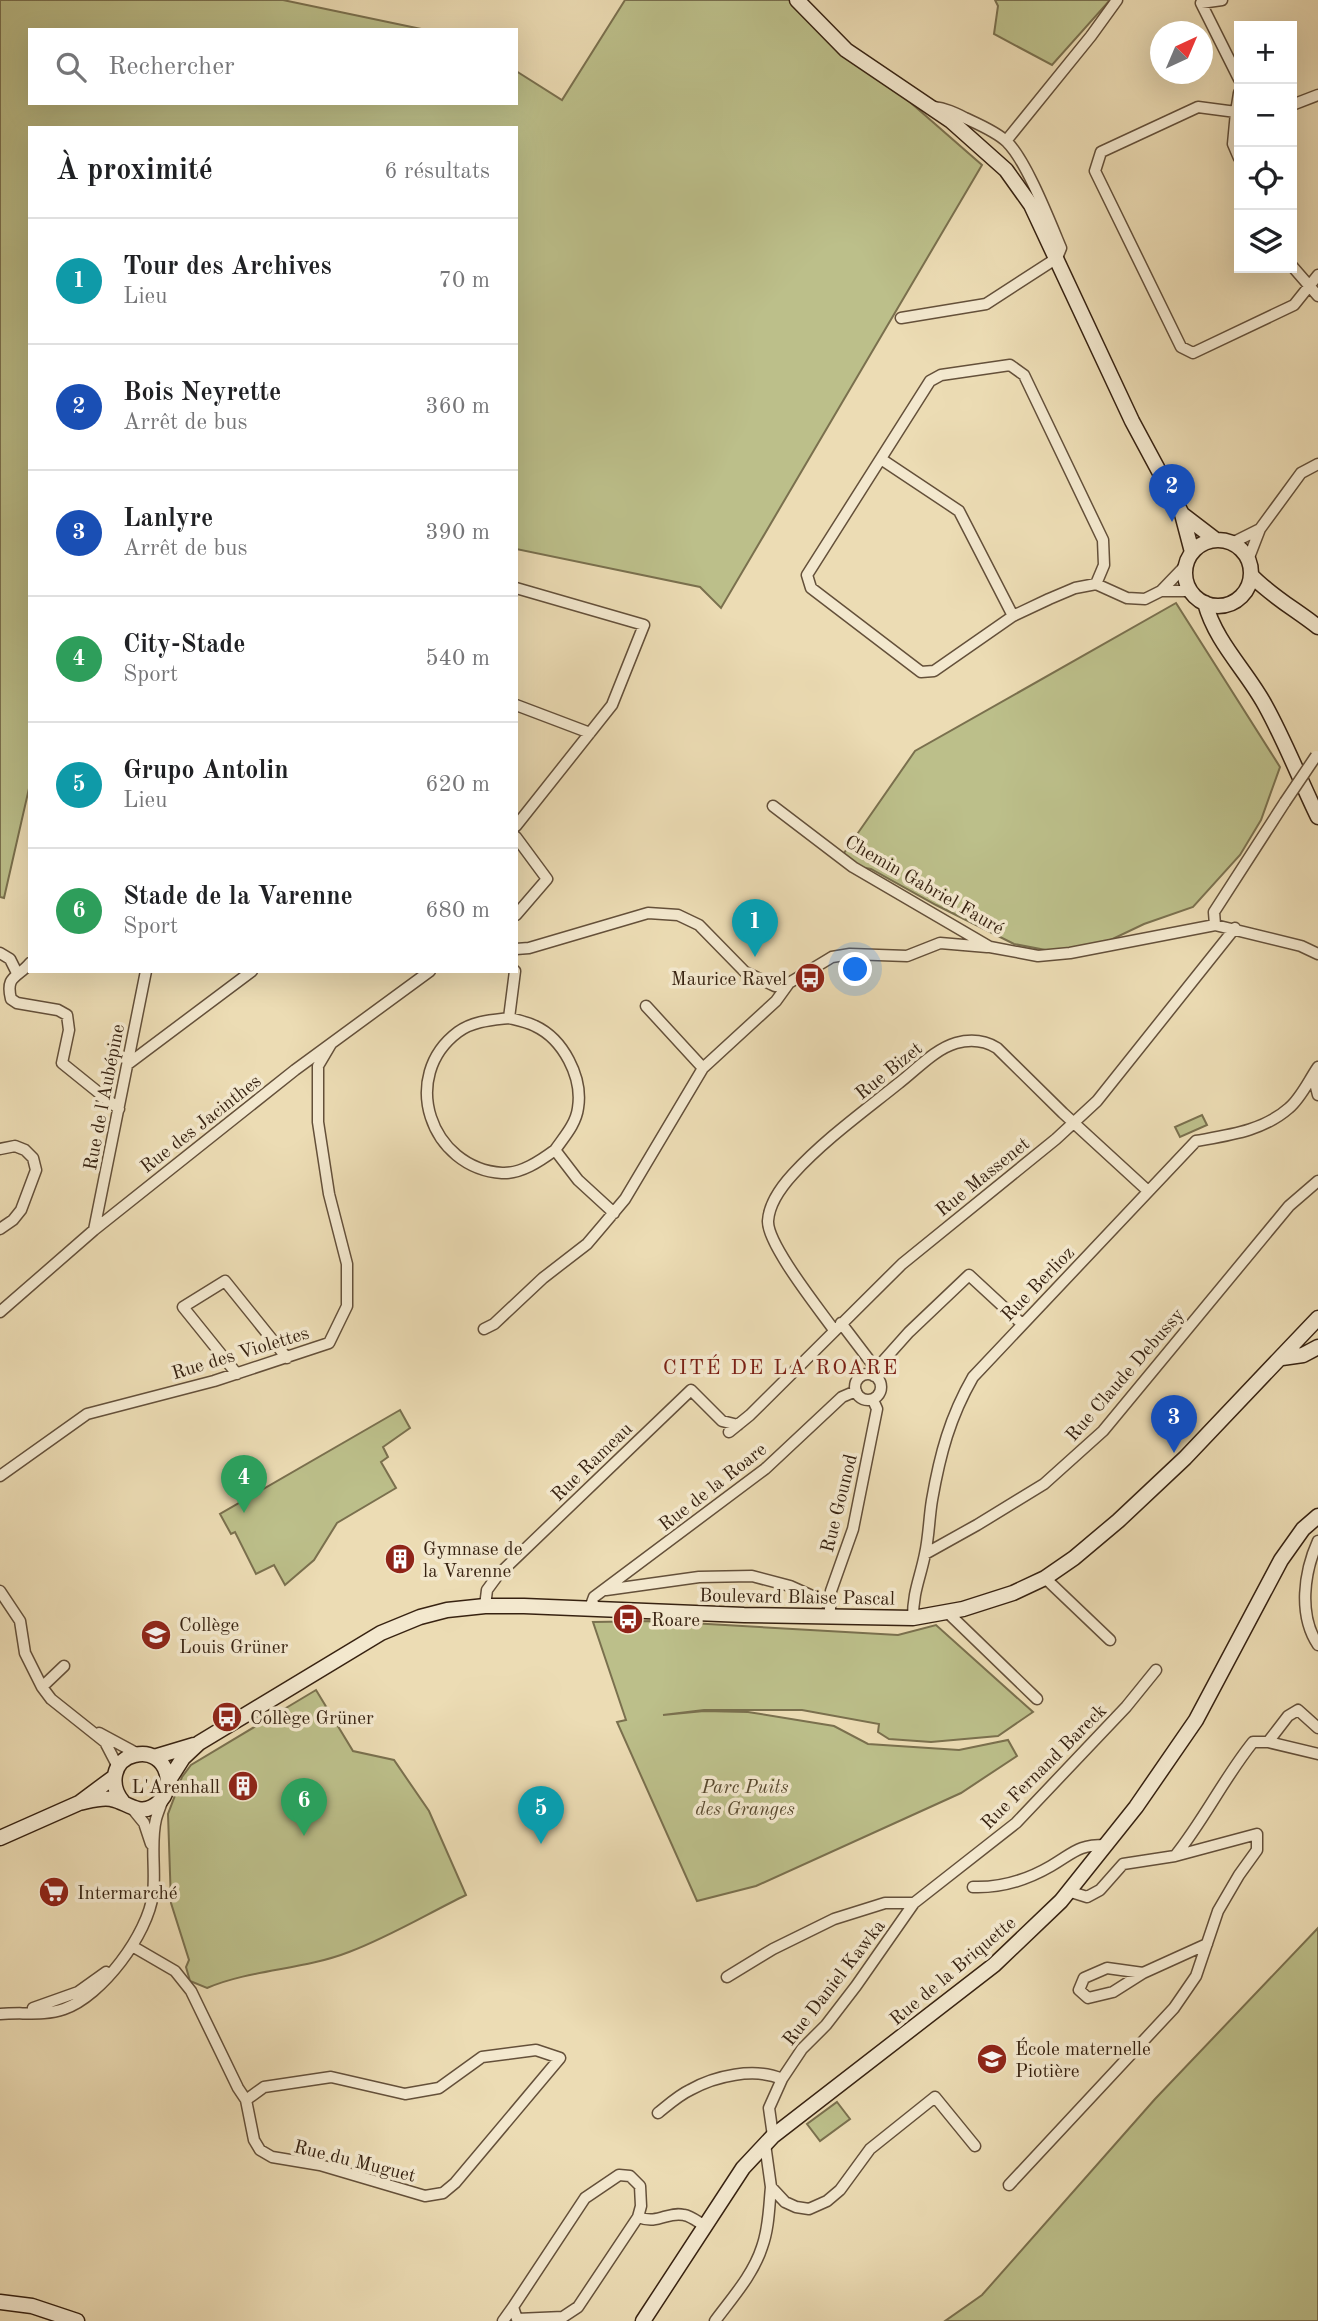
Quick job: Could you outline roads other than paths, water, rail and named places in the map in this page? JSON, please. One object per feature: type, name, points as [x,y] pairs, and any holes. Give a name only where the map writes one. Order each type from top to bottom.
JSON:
[{"type":"main road","points":[[797,0],[846,50],[978,143],[1006,170],[1031,205],[1132,421],[1182,514],[1189,559],[1186,582],[1191,591],[1205,603],[1215,606],[1236,600],[1279,601]]},
{"type":"main road","points":[[1182,514],[1216,540],[1232,543],[1241,549],[1250,568],[1279,601],[1301,613],[1318,627]]},
{"type":"main road","points":[[1189,559],[1200,545],[1216,540]]},
{"type":"main road","points":[[1220,638],[1222,621],[1249,584],[1250,568]]},
{"type":"main road","points":[[1205,603],[1210,620],[1220,638],[1265,704],[1318,817]]},
{"type":"main road","name":"Boulevard Blaise Pascal","points":[[169,1780],[183,1758],[199,1743],[382,1633],[420,1617],[447,1610],[485,1606],[744,1615],[830,1610],[913,1618],[963,1609],[1013,1594],[1045,1578],[1074,1558],[1118,1521],[1185,1458],[1318,1318]]},
{"type":"main road","points":[[1282,1358],[1303,1355],[1318,1347]]},
{"type":"main road","name":"Rue de la Briquette","points":[[643,2321],[743,2168],[769,2140],[994,1965],[1068,1891],[1136,1807],[1196,1720],[1281,1560],[1303,1529],[1318,1516]]},
{"type":"main road","name":"Boulevard Blaise Pascal","points":[[154,1757],[199,1743]]},
{"type":"main road","points":[[0,1838],[79,1803],[108,1798],[147,1809],[153,1807],[164,1798],[169,1780],[165,1768],[154,1757],[138,1754],[129,1757],[116,1772],[79,1803]]},
{"type":"main road","points":[[116,1772],[114,1787],[127,1805]]},
{"type":"main road","points":[[0,2302],[32,2306],[77,2321]]},
{"type":"street","points":[[1006,141],[1117,0]]},
{"type":"street","points":[[1222,0],[1201,4],[1234,69]]},
{"type":"street","points":[[1297,103],[1318,94]]},
{"type":"street","points":[[901,318],[986,304],[1057,258],[1061,248],[1016,153],[1006,141],[942,107],[929,107]]},
{"type":"street","points":[[1234,112],[1198,107],[1101,152],[1095,171],[1181,347],[1193,353],[1294,304],[1318,275]]},
{"type":"street","points":[[1297,272],[1318,296]]},
{"type":"street","points":[[1096,584],[1104,565],[1103,540],[1024,374],[1010,365],[941,375],[930,381],[807,575],[811,588],[922,672],[934,671],[1013,617],[1075,588],[1096,584],[1127,598],[1145,599],[1161,591],[1189,559]]},
{"type":"street","points":[[881,458],[959,511],[1013,617]]},
{"type":"street","points":[[1250,568],[1260,529],[1301,473],[1318,464]]},
{"type":"street","points":[[1232,543],[1260,529]]},
{"type":"street","points":[[518,589],[644,625],[612,705],[522,811]]},
{"type":"street","points":[[1161,591],[1191,591]]},
{"type":"street","points":[[518,706],[590,733]]},
{"type":"street","points":[[1215,925],[1214,912],[1317,754]]},
{"type":"street","name":"Chemin Gabriel Fauré","points":[[773,806],[853,867],[990,947],[1038,956],[1070,953],[1215,925],[1301,946],[1318,954]]},
{"type":"street","points":[[518,840],[547,879],[518,913]]},
{"type":"street","points":[[518,952],[649,913],[678,915],[699,925],[745,972],[775,986],[789,983],[832,957],[850,954],[907,956],[940,943],[990,947]]},
{"type":"street","name":"Rue Massenet","points":[[733,1428],[750,1415],[902,1264],[1074,1123],[1097,1101],[1235,928]]},
{"type":"street","points":[[0,953],[10,959],[17,973]]},
{"type":"street","points":[[28,966],[11,980],[11,999],[17,1003],[58,1010],[67,1015],[69,1030],[62,1063],[119,1109]]},
{"type":"street","name":"Rue de l'Aubépine","points":[[94,1230],[146,973]]},
{"type":"street","points":[[128,1064],[248,973]]},
{"type":"street","name":"Rue des Jacinthes","points":[[0,1312],[94,1230],[331,1044],[427,973]]},
{"type":"street","points":[[509,1018],[515,973]]},
{"type":"street","points":[[484,1329],[494,1324],[543,1278],[587,1244],[625,1199],[703,1068],[776,1001],[789,983]]},
{"type":"street","points":[[646,1006],[703,1068]]},
{"type":"street","points":[[509,1018],[535,1026],[552,1038],[568,1056],[577,1082],[578,1107],[570,1129],[555,1150],[526,1168],[503,1173],[478,1168],[459,1159],[441,1140],[427,1109],[427,1079],[437,1052],[459,1031],[482,1021],[509,1018]]},
{"type":"street","name":"Rue Bizet","points":[[875,1372],[837,1327],[772,1239],[768,1221],[775,1198],[791,1176],[818,1149],[932,1056],[953,1044],[971,1041],[987,1042],[997,1048],[1148,1191]]},
{"type":"street","name":"Rue des Violettes","points":[[0,1476],[87,1414],[237,1374],[329,1343],[347,1306],[347,1264],[329,1194],[318,1122],[318,1066],[331,1044]]},
{"type":"street","points":[[1315,1071],[1318,1095]]},
{"type":"street","name":"Rue Berlioz","points":[[913,1618],[913,1594],[925,1554],[944,1440],[957,1404],[973,1377],[1196,1142],[1244,1132],[1270,1121],[1291,1107],[1315,1071]]},
{"type":"street","points":[[0,1149],[15,1146],[25,1150],[33,1158],[36,1170],[21,1210],[0,1229]]},
{"type":"street","points":[[555,1150],[578,1180],[614,1213]]},
{"type":"street","name":"Rue Claude Debussy","points":[[925,1554],[1044,1484],[1102,1431],[1289,1206],[1318,1181]]},
{"type":"street","name":"Rue de la Roare","points":[[590,1608],[594,1597],[765,1469],[842,1397],[856,1391],[857,1381],[862,1376],[875,1372],[909,1332],[969,1275],[1022,1325]]},
{"type":"street","points":[[237,1374],[183,1307],[226,1282],[287,1358]]},
{"type":"street","points":[[856,1391],[863,1399],[873,1400],[881,1391],[881,1384],[875,1372]]},
{"type":"street","name":"Rue Rameau","points":[[485,1606],[486,1590],[498,1576],[691,1390],[722,1421],[733,1428]]},
{"type":"street","name":"Rue Gounod","points":[[830,1610],[831,1591],[853,1529],[877,1409],[873,1400]]},
{"type":"street","points":[[1318,1541],[1306,1573],[1306,1614],[1318,1645]]},
{"type":"street","name":"Boulevard Blaise Pascal","points":[[603,1590],[699,1577],[752,1576],[790,1586],[830,1610]]},
{"type":"street","points":[[1045,1578],[1110,1640]]},
{"type":"street","points":[[0,1591],[20,1621],[25,1653],[42,1687],[51,1699],[105,1742],[116,1772]]},
{"type":"street","points":[[946,1611],[1037,1699]]},
{"type":"street","points":[[42,1687],[64,1666]]},
{"type":"street","name":"Rue Fernand Bareck","points":[[913,1905],[1016,1823],[1126,1707],[1156,1670]]},
{"type":"street","points":[[1268,1742],[1288,1716],[1298,1710],[1318,1728]]},
{"type":"street","points":[[93,1731],[105,1734],[138,1754]]},
{"type":"street","points":[[1175,1856],[1231,1770],[1253,1742],[1268,1742],[1318,1754]]},
{"type":"street","points":[[0,2014],[42,2006],[78,1992],[121,1959],[132,1946],[144,1926],[152,1903],[156,1821],[164,1798]]},
{"type":"street","points":[[127,1805],[144,1823],[154,1850]]},
{"type":"street","points":[[1009,2185],[1174,2008],[1196,1976],[1218,1911],[1257,1850],[1257,1834],[1175,1856],[1123,1864],[1100,1890],[1087,1897],[1068,1891]]},
{"type":"street","points":[[973,1887],[993,1888],[1009,1883],[1051,1866],[1086,1845],[1106,1845]]},
{"type":"street","points":[[727,1977],[773,1949],[834,1919],[885,1903],[913,1905]]},
{"type":"street","name":"Rue Daniel Kawka","points":[[715,2321],[752,2270],[763,2247],[771,2187],[769,2108],[782,2079],[802,2049],[826,2025],[856,1986],[913,1905]]},
{"type":"street","points":[[1143,1973],[1107,1968],[1084,1978],[1079,1990],[1088,1998],[1113,1992],[1143,1973],[1207,1944]]},
{"type":"street","name":"Rue du Muguet","points":[[132,1946],[175,1971],[191,1991],[246,2100],[254,2140],[260,2150],[272,2157],[320,2165],[425,2196],[443,2193],[455,2183],[560,2058],[536,2050],[482,2057],[439,2088],[405,2094],[331,2077],[264,2087],[246,2100]]},
{"type":"street","points":[[659,2113],[690,2090],[727,2076],[753,2073],[782,2079]]},
{"type":"street","points":[[771,2187],[785,2202],[796,2207],[809,2209],[827,2201],[840,2190],[870,2149],[935,2097],[975,2146]]},
{"type":"street","points":[[503,2321],[585,2197],[619,2175],[630,2176],[640,2186],[641,2206],[638,2217],[578,2307],[563,2317],[517,2319],[513,2307]]},
{"type":"street","points":[[638,2217],[648,2221],[675,2214],[686,2215],[705,2226]]},
{"type":"place","name":"Bois Neyrette","points":[[1172,522]]},
{"type":"place","name":"Tour des Archives","points":[[755,957]]},
{"type":"place","name":"Maurice Ravel","points":[[810,978]]},
{"type":"place","name":"Lanlyre","points":[[1174,1453]]},
{"type":"place","name":"City-Stade","points":[[244,1513]]},
{"type":"place","name":"Gymnase de la Varenne","points":[[400,1559]]},
{"type":"place","name":"Roare","points":[[628,1619]]},
{"type":"place","name":"Collège Louis Grüner","points":[[156,1635]]},
{"type":"place","name":"Collège Grüner","points":[[227,1717]]},
{"type":"place","name":"L'Arenhall","points":[[243,1786]]},
{"type":"place","name":"Stade de la Varenne","points":[[304,1836]]},
{"type":"place","name":"Grupo Antolin","points":[[541,1844]]},
{"type":"place","name":"Intermarché","points":[[54,1892]]},
{"type":"place","name":"École maternelle Piotière","points":[[992,2059]]},
{"type":"district","name":"CITÉ DE LA ROARE","points":[[781,1367]]},
{"type":"park label","name":"Parc Puits des Granges","points":[[745,1797]]}]
